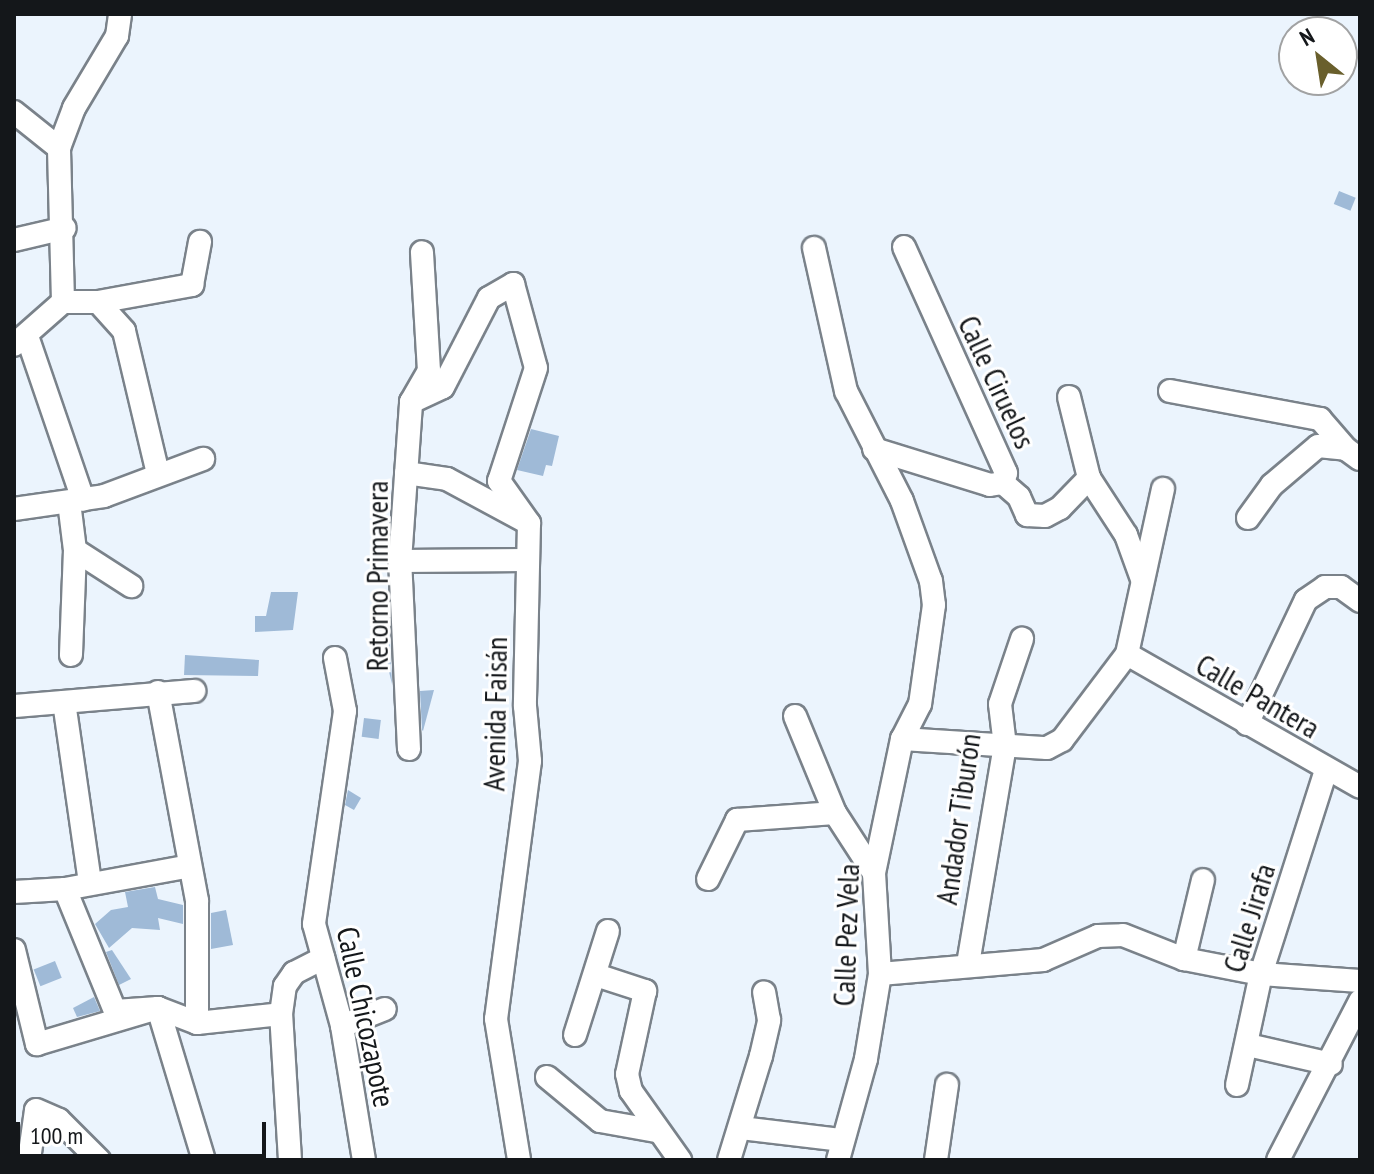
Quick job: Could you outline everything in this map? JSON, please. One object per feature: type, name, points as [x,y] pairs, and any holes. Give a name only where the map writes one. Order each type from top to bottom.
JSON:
[{"type":"street","points":[[63,302],[65,228],[58,197],[59,148],[74,108],[117,36],[120,14]]},
{"type":"street","points":[[14,111],[59,148]]},
{"type":"street","points":[[14,240],[65,228]]},
{"type":"street","points":[[71,655],[76,501],[20,340],[63,302],[98,302],[192,285],[200,242]]},
{"type":"street","name":"Calle Ciruelos","points":[[904,247],[928,307],[1006,473],[1003,483]]},
{"type":"street","name":"Calle Pez Vela","points":[[814,248],[846,391],[902,501],[931,581],[934,605],[920,704],[902,739],[874,873],[880,974],[866,1059],[840,1150]]},
{"type":"street","points":[[411,402],[429,371],[422,252]]},
{"type":"street","points":[[411,402],[443,387],[489,298],[513,284],[536,368],[499,481],[529,523]]},
{"type":"street","points":[[98,302],[124,331],[158,474]]},
{"type":"street","points":[[1170,391],[1320,419],[1353,454]]},
{"type":"street","points":[[1069,397],[1089,478],[1126,535],[1142,581]]},
{"type":"street","name":"Retorno Primavera","points":[[409,749],[400,561],[411,402]]},
{"type":"street","points":[[1248,518],[1272,485],[1318,446],[1353,454]]},
{"type":"street","points":[[874,449],[990,485],[1003,483],[1019,497],[1027,515],[1045,516],[1060,508],[1089,478]]},
{"type":"street","points":[[14,509],[76,501],[203,459]]},
{"type":"street","points":[[406,473],[447,479],[529,523]]},
{"type":"street","points":[[902,739],[1047,748],[1062,740],[1127,654],[1163,489]]},
{"type":"street","name":"Avenida Faisán","points":[[519,1160],[496,1019],[530,761],[529,523]]},
{"type":"street","points":[[75,550],[131,586]]},
{"type":"street","points":[[400,561],[527,560]]},
{"type":"street","points":[[1247,724],[1306,600],[1325,587],[1341,587],[1360,601]]},
{"type":"street","name":"Andador Tiburón","points":[[968,964],[1005,746],[1000,704],[1022,639]]},
{"type":"street","name":"Calle Pantera","points":[[1127,654],[1360,787]]},
{"type":"street","name":"Calle Chicozapote","points":[[335,658],[345,711],[314,924],[342,1026],[364,1160]]},
{"type":"street","points":[[14,706],[194,691]]},
{"type":"street","points":[[158,692],[197,901],[197,1023]]},
{"type":"street","points":[[64,702],[90,883]]},
{"type":"street","points":[[795,716],[835,813],[874,873]]},
{"type":"street","name":"Calle Jirafa","points":[[1237,1085],[1261,974],[1326,770]]},
{"type":"street","points":[[708,879],[737,820],[835,813]]},
{"type":"street","points":[[14,892],[65,889],[190,866]]},
{"type":"street","points":[[1184,959],[1203,880]]},
{"type":"street","points":[[65,889],[115,1011],[158,1008],[197,1023],[281,1014]]},
{"type":"street","points":[[575,1035],[608,931]]},
{"type":"street","points":[[880,974],[968,964],[1043,960],[1098,936],[1123,935],[1184,959],[1261,974],[1360,981]]},
{"type":"street","points":[[14,950],[37,1044],[158,1008]]},
{"type":"street","points":[[290,1160],[281,1014],[285,986],[294,973],[323,958]]},
{"type":"street","points":[[596,975],[645,991],[628,1053],[631,1091],[680,1160]]},
{"type":"street","points":[[729,1160],[741,1128],[769,1020],[764,992]]},
{"type":"street","points":[[1278,1160],[1331,1064],[1360,1001]]},
{"type":"street","points":[[158,1008],[204,1160]]},
{"type":"street","points":[[342,1026],[385,1009]]},
{"type":"street","points":[[1248,1045],[1331,1064]]},
{"type":"street","points":[[547,1077],[600,1121],[657,1131]]},
{"type":"street","points":[[936,1160],[947,1085]]},
{"type":"street","points":[[29,1160],[36,1110],[59,1120],[99,1160]]},
{"type":"street","points":[[741,1128],[840,1150]]},
{"type":"building","points":[[1339,191],[1356,198],[1350,211],[1334,204]]},
{"type":"building","points":[[531,429],[559,436],[552,466],[546,465],[543,476],[517,470]]},
{"type":"building","points":[[271,592],[298,592],[293,630],[255,632],[255,616],[266,616]]},
{"type":"building","points":[[389,624],[392,684],[378,627]]},
{"type":"building","points":[[185,655],[259,660],[258,676],[184,675]]},
{"type":"building","points":[[434,690],[423,731],[420,691]]},
{"type":"building","points":[[364,718],[381,720],[379,739],[362,737]]},
{"type":"building","points":[[348,790],[361,798],[354,810],[345,805]]},
{"type":"building","points":[[155,887],[158,899],[183,905],[183,924],[158,918],[160,930],[132,928],[109,948],[95,924],[111,910],[128,907],[125,892]]},
{"type":"building","points":[[226,910],[233,945],[211,949],[211,913]]},
{"type":"building","points":[[112,950],[131,979],[119,985],[106,952]]},
{"type":"building","points":[[55,961],[62,978],[40,986],[34,970]]},
{"type":"building","points":[[94,997],[100,1011],[77,1017],[73,1008]]}]
